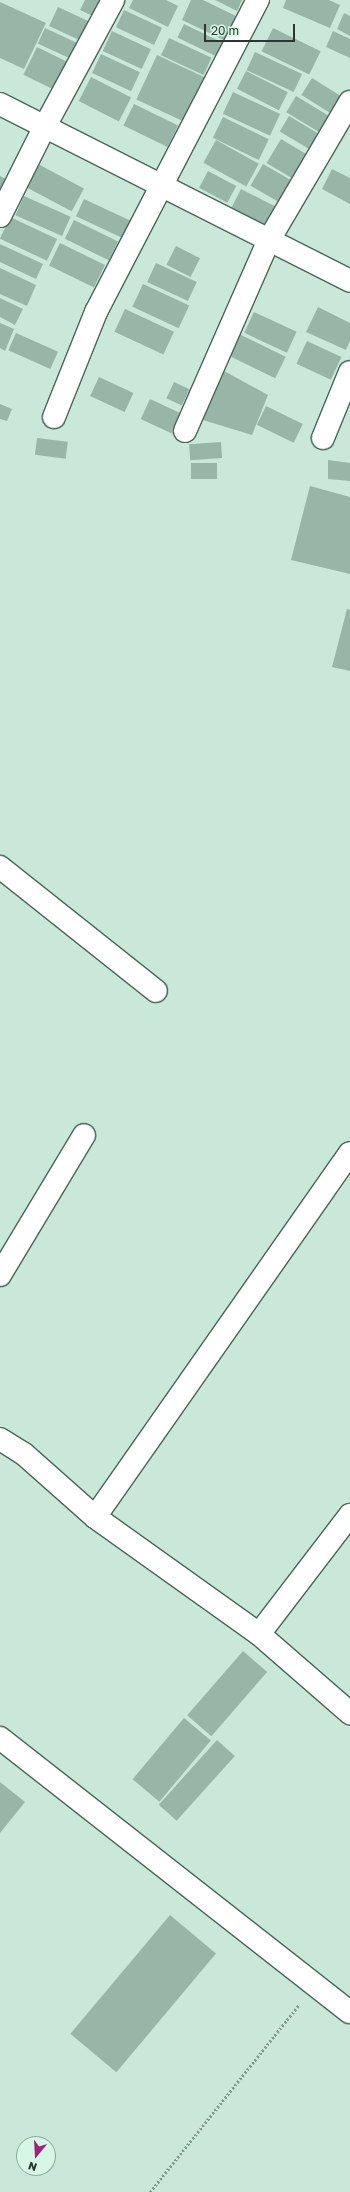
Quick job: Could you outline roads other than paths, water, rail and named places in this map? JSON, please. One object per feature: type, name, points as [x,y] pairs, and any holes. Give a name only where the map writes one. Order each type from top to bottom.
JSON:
[{"type":"street","points":[[0,216],[45,126],[113,0]]},
{"type":"street","points":[[54,417],[96,312],[258,0]]},
{"type":"street","points":[[185,431],[269,240],[350,102]]},
{"type":"street","points":[[0,104],[163,185],[350,281]]},
{"type":"street","points":[[323,438],[350,372]]},
{"type":"street","points":[[0,867],[156,991]]},
{"type":"street","points":[[0,1275],[84,1135]]},
{"type":"street","points":[[95,1517],[350,1153]]},
{"type":"street","points":[[0,1439],[24,1454],[95,1517],[259,1634],[350,1713]]},
{"type":"street","points":[[259,1634],[350,1515]]},
{"type":"street","points":[[0,1738],[350,2012]]}]
